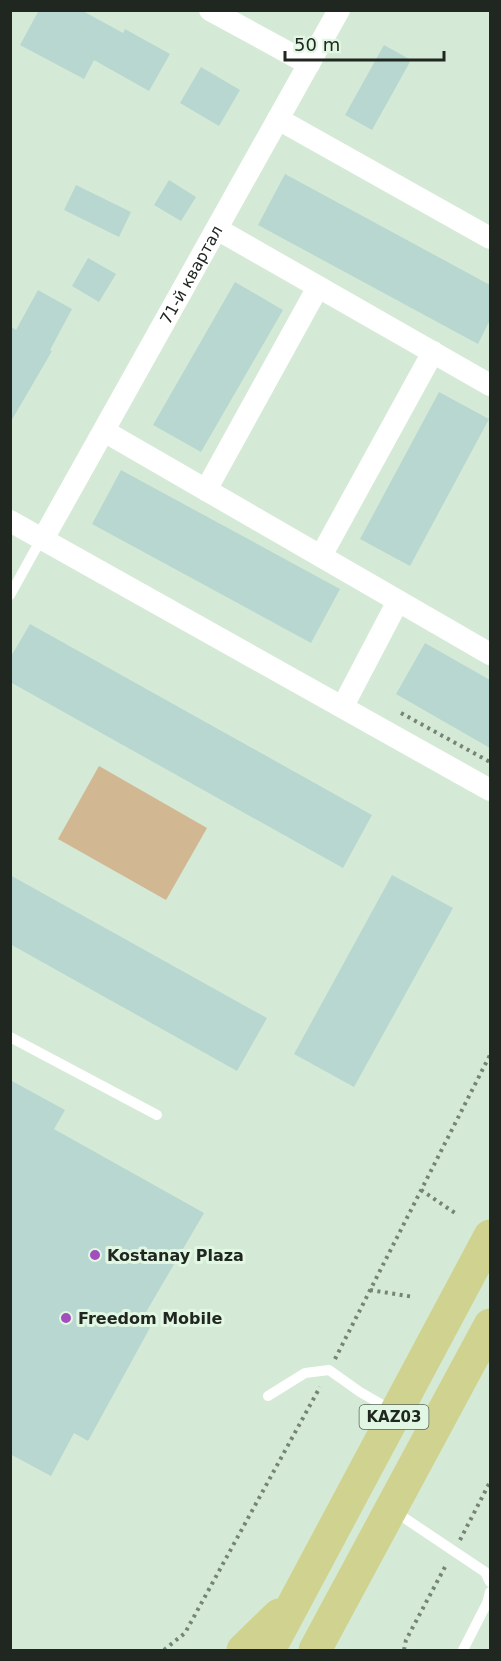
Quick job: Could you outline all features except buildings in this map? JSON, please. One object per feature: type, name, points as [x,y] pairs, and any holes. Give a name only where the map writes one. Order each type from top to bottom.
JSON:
[{"type":"main road","name":"KАZ03","points":[[269,1650],[490,1236]]},
{"type":"main road","name":"KАZ03","points":[[315,1650],[490,1325]]},
{"type":"main road","points":[[243,1650],[298,1597]]},
{"type":"street","points":[[210,10],[309,64]]},
{"type":"street","name":"71-й квартал","points":[[43,539],[339,10]]},
{"type":"street","points":[[278,119],[490,238]]},
{"type":"street","points":[[217,229],[490,385]]},
{"type":"street","points":[[206,490],[318,286]]},
{"type":"street","points":[[321,556],[433,352]]},
{"type":"street","points":[[104,431],[490,654]]},
{"type":"street","points":[[10,521],[490,790]]},
{"type":"street","points":[[343,706],[398,601]]},
{"type":"lane","points":[[10,595],[43,539]]},
{"type":"lane","points":[[10,1037],[157,1115]]},
{"type":"lane","points":[[268,1396],[305,1373],[329,1370],[396,1413]]},
{"type":"lane","points":[[391,1509],[485,1572],[490,1582]]},
{"type":"lane","points":[[464,1650],[490,1592]]},
{"type":"path","points":[[164,1650],[170,1648],[185,1633],[329,1370],[490,1055]]},
{"type":"path","points":[[421,1190],[458,1215]]},
{"type":"path","points":[[370,1290],[414,1297]]},
{"type":"shaded area","points":[[99,766],[207,828],[166,900],[58,839]]},
{"type":"place","name":"Kostanay Plaza","points":[[95,1255]]},
{"type":"place","name":"Freedom Mobile","points":[[66,1318]]}]
